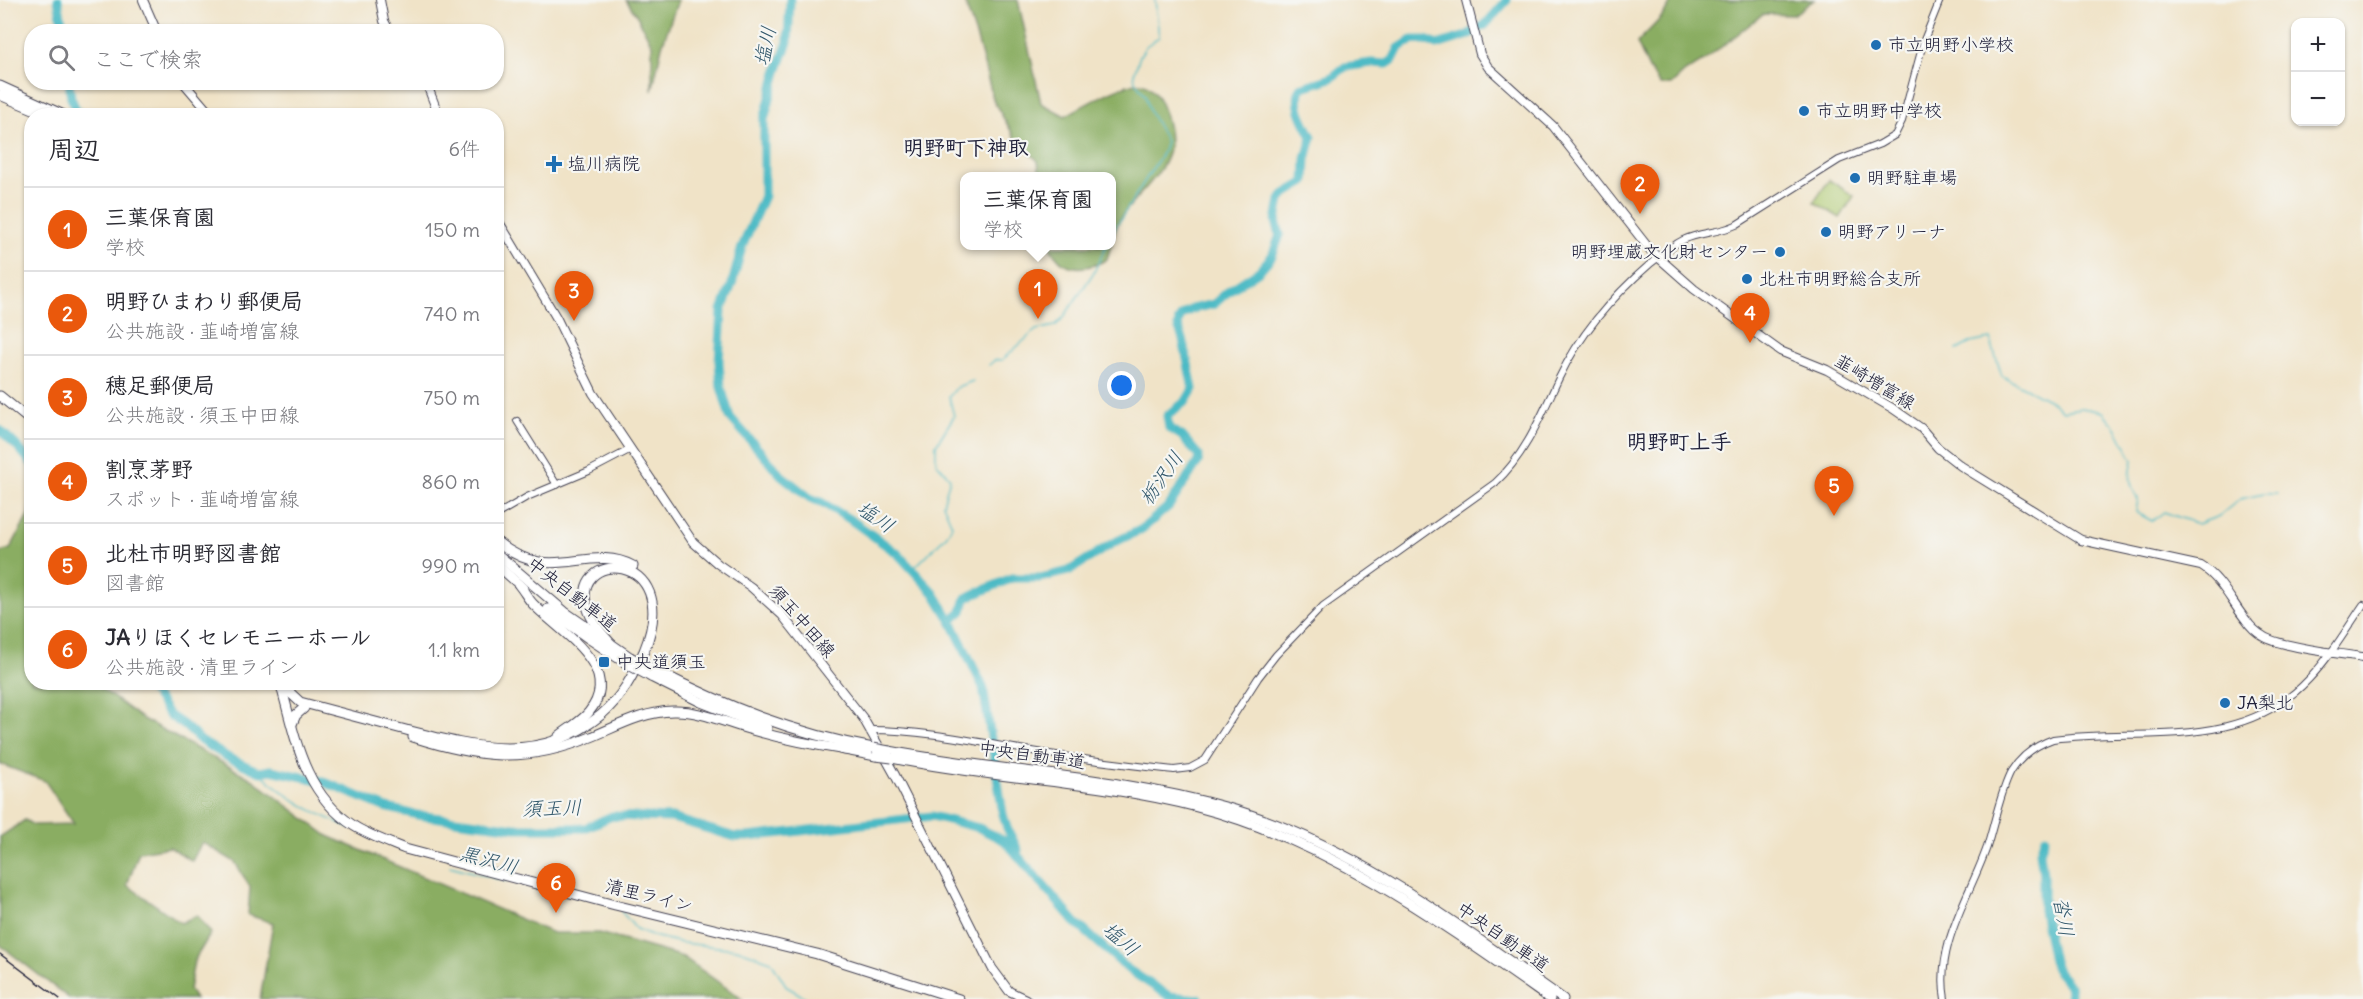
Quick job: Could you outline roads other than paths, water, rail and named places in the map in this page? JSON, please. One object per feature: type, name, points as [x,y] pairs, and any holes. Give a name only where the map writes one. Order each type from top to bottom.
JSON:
[{"type":"highway","points":[[0,86],[38,108]]},
{"type":"highway","points":[[0,95],[25,100],[46,108]]},
{"type":"highway","points":[[0,396],[24,416]]},
{"type":"highway","points":[[504,546],[520,557],[548,564],[603,559],[627,562],[643,574],[656,594],[659,610],[656,633],[636,682],[608,716],[570,744]]},
{"type":"highway","name":"中央自動車道","points":[[504,561],[557,606],[629,660]]},
{"type":"highway","points":[[428,739],[474,747],[505,749],[553,741],[574,734],[608,709],[632,679],[647,642],[654,610],[650,593],[640,578],[627,569],[616,567],[602,569],[593,576],[586,597],[591,617],[613,646]]},
{"type":"highway","name":"中央自動車道","points":[[504,571],[569,625],[653,674],[740,719],[846,750],[875,752]]},
{"type":"highway","points":[[519,585],[533,604],[576,642],[597,673],[599,688],[594,704],[581,720],[553,741]]},
{"type":"highway","name":"中央自動車道","points":[[653,674],[742,712],[875,752],[1170,793],[1227,807],[1270,822],[1321,844],[1405,891],[1563,999]]},
{"type":"highway","name":"清里ライン","points":[[283,690],[300,756],[313,783],[329,805],[361,830],[405,849],[817,954],[959,999]]},
{"type":"highway","points":[[287,690],[300,705]]},
{"type":"highway","points":[[284,696],[300,705],[428,739],[469,753],[498,756],[537,752],[570,744],[643,715],[677,710],[703,714],[783,739],[846,750]]},
{"type":"highway","points":[[290,719],[296,715],[300,705]]},
{"type":"highway","name":"中央自動車道","points":[[1038,776],[1194,806],[1266,829],[1308,847],[1403,898],[1550,999]]},
{"type":"main road","points":[[142,0],[153,24]]},
{"type":"main road","points":[[380,0],[386,24]]},
{"type":"main road","name":"韮崎増富線","points":[[1466,0],[1478,44],[1488,67],[1552,126],[1658,258],[1694,289],[1762,340],[1788,355],[1827,370],[1892,408],[1921,428],[1938,448],[1961,466],[2066,532],[2089,543],[2201,566],[2223,588],[2247,622],[2264,637],[2363,657]]},
{"type":"main road","points":[[190,90],[205,108]]},
{"type":"main road","points":[[429,90],[437,108]]},
{"type":"main road","name":"須玉中田線","points":[[504,230],[556,317],[593,393],[693,542],[718,564],[751,587],[782,615],[870,730],[999,979],[1009,991],[1026,999]]},
{"type":"street","points":[[870,730],[897,730],[968,738],[1098,762],[1174,770],[1190,768],[1205,760],[1258,678],[1276,655],[1323,606],[1495,483],[1509,468],[1522,451],[1560,376],[1589,329],[1625,286],[1680,241],[1736,225],[1839,160],[1880,144],[1895,135],[1902,121],[1927,32],[1940,0]]},
{"type":"street","points":[[518,421],[557,485]]},
{"type":"street","points":[[504,510],[632,449]]},
{"type":"street","points":[[1945,999],[1943,968],[1949,942],[1983,857],[2010,775],[2023,757],[2033,748],[2053,739],[2206,731],[2223,729],[2244,721],[2295,692],[2310,678],[2363,605]]},
{"type":"waterway","name":"須玉川","points":[[58,0],[62,24]]},
{"type":"waterway","name":"塩川","points":[[790,0],[788,42],[764,120],[764,196],[742,247],[722,310],[719,362],[721,387],[730,417],[781,475],[810,498],[851,520],[897,553],[934,593],[951,621],[983,687],[1003,814],[1018,850]]},
{"type":"waterway","points":[[1116,227],[1163,152],[1166,141],[1150,112],[1145,95],[1135,81],[1134,74],[1146,46],[1159,37],[1155,0]]},
{"type":"waterway","name":"栃沢川","points":[[951,621],[962,611],[966,598],[1012,578],[1040,578],[1069,571],[1113,543],[1142,529],[1169,506],[1198,462],[1199,456],[1182,436],[1169,428],[1167,416],[1186,401],[1193,389],[1183,339],[1178,326],[1179,320],[1182,315],[1192,309],[1214,304],[1230,290],[1259,271],[1272,256],[1280,235],[1276,221],[1280,200],[1285,194],[1305,182],[1306,159],[1312,137],[1299,107],[1300,88],[1331,78],[1345,67],[1371,63],[1387,64],[1393,60],[1399,48],[1412,40],[1426,40],[1437,45],[1466,36],[1485,25],[1507,0]]},
{"type":"waterway","name":"須玉川","points":[[70,90],[75,108]]},
{"type":"waterway","points":[[989,365],[995,360],[1002,360],[1036,330],[1055,326],[1064,317],[1094,272],[1104,250]]},
{"type":"waterway","points":[[1957,350],[1970,343],[1990,339],[2002,376],[2054,403],[2062,411],[2082,408],[2103,412],[2117,429],[2133,460],[2131,480],[2138,499],[2136,512],[2152,521],[2164,512],[2198,524],[2219,516],[2240,499],[2263,494],[2277,494]]},
{"type":"waterway","points":[[912,570],[947,535],[952,525],[943,504],[950,478],[936,462],[936,445],[954,416],[949,397],[957,387],[973,381]]},
{"type":"waterway","points":[[0,430],[24,454]]},
{"type":"waterway","name":"須玉川","points":[[150,690],[169,715],[201,741],[229,758],[260,772],[271,770],[322,781],[384,807],[417,815],[516,828],[585,828],[612,816],[672,818],[735,837],[932,816],[979,828],[1005,841],[1075,922],[1129,970],[1169,996],[1199,999]]},
{"type":"waterway","name":"黒沢川","points":[[260,772],[302,805],[350,828]]},
{"type":"waterway","name":"沓川","points":[[2045,837],[2040,852],[2043,874],[2043,910],[2053,961],[2057,971],[2069,985],[2071,999]]},
{"type":"waterway","name":"黒沢川","points":[[450,866],[506,881]]},
{"type":"waterway","name":"黒沢川","points":[[621,911],[636,929],[657,937],[682,943],[737,949],[771,961],[787,987],[808,999]]},
{"type":"railway","points":[[0,954],[60,999]]},
{"type":"place","name":"市立明野小学校","points":[[1876,45]]},
{"type":"place","name":"市立明野中学校","points":[[1804,111]]},
{"type":"place","name":"塩川病院","points":[[554,164]]},
{"type":"place","name":"明野駐車場","points":[[1855,178]]},
{"type":"place","name":"明野ひまわり郵便局","points":[[1640,214]]},
{"type":"place","name":"明野アリーナ","points":[[1826,232]]},
{"type":"place","name":"明野埋蔵文化財センター","points":[[1780,252]]},
{"type":"place","name":"北杜市明野総合支所","points":[[1747,279]]},
{"type":"place","name":"三葉保育園","points":[[1038,319]]},
{"type":"place","name":"穂足郵便局","points":[[574,321]]},
{"type":"place","name":"割烹茅野","points":[[1750,343]]},
{"type":"place","name":"北杜市明野図書館","points":[[1834,516]]},
{"type":"place","name":"中央道須玉","points":[[604,662]]},
{"type":"place","name":"JA梨北","points":[[2225,703]]},
{"type":"place","name":"JAりほくセレモニーホール","points":[[556,913]]},
{"type":"district","name":"明野町下神取","points":[[966,148]]},
{"type":"district","name":"明野町上手","points":[[1679,442]]}]
